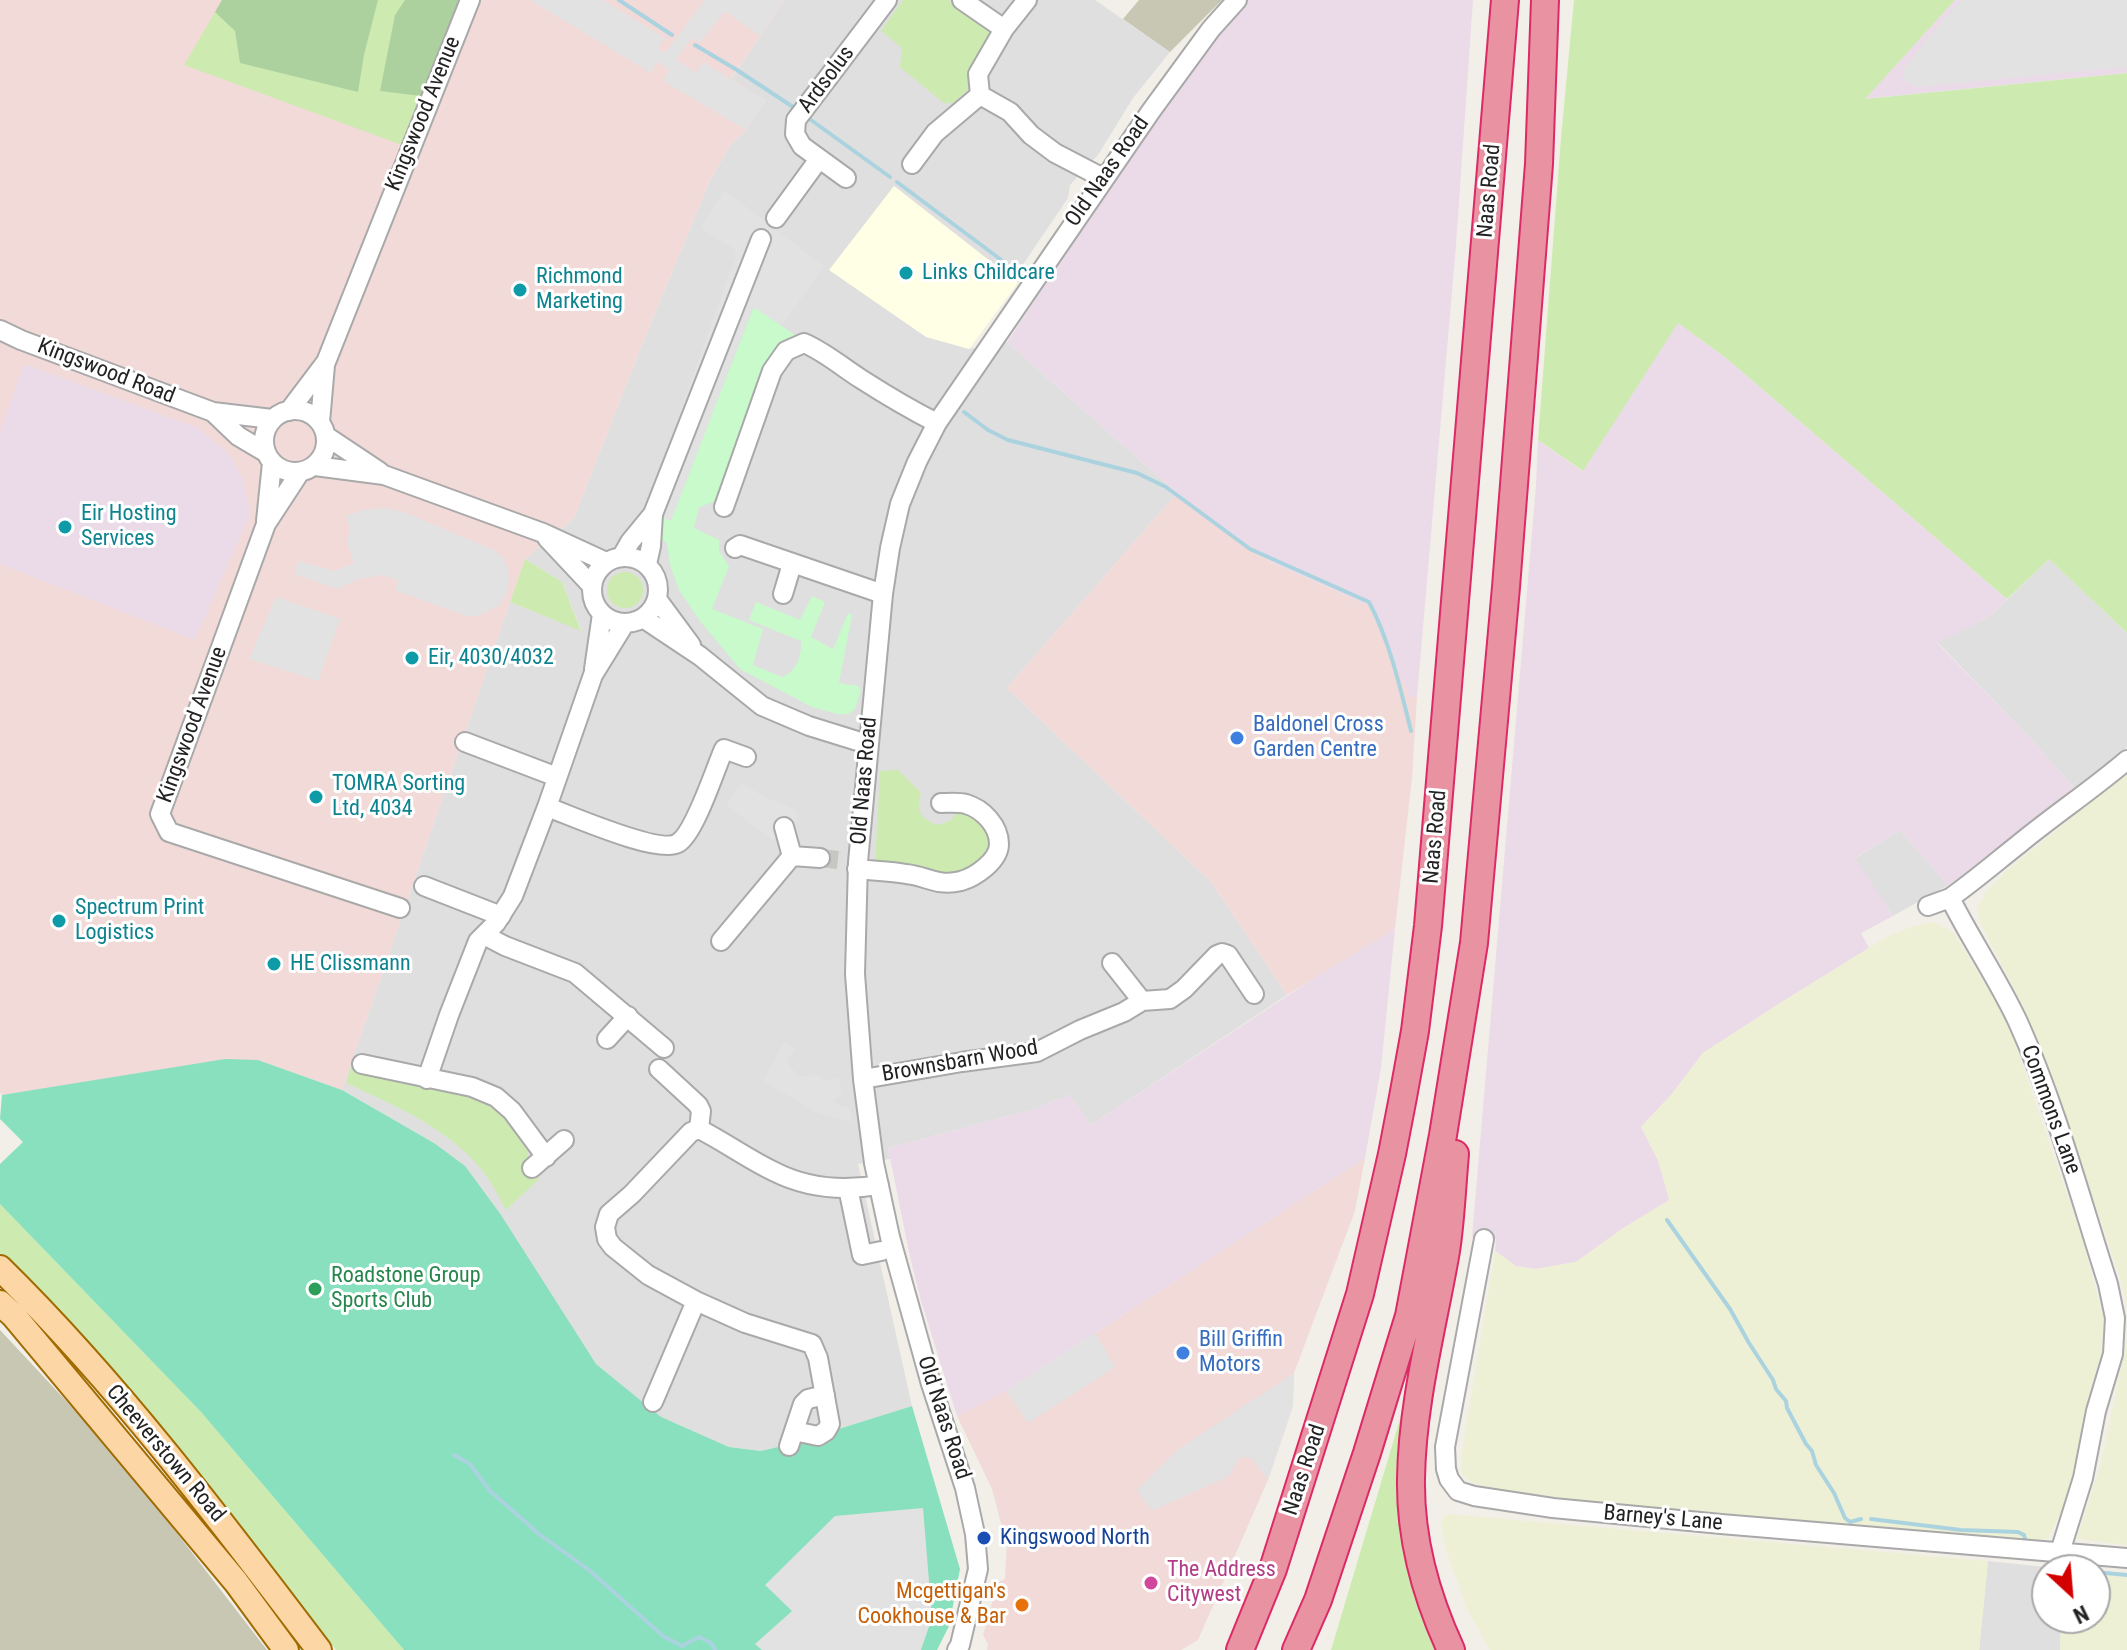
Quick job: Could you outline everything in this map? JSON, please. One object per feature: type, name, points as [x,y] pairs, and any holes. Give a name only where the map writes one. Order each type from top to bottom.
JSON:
[{"type":"highway","name":"Naas Road","points":[[1240,1650],[1273,1569],[1360,1294],[1403,1097],[1419,1001],[1452,659],[1505,0]]},
{"type":"highway","name":"Naas Road","points":[[1296,1650],[1318,1600],[1409,1316],[1443,1135],[1474,943],[1539,164],[1545,0]]},
{"type":"highway","points":[[1451,1650],[1425,1583],[1412,1519],[1411,1479],[1415,1419],[1447,1246],[1474,943]]},
{"type":"highway","points":[[1222,1650],[1318,1430]]},
{"type":"main road","name":"Cheeverstown Road","points":[[0,1268],[39,1307],[129,1410],[228,1529],[319,1650]]},
{"type":"main road","name":"Cheeverstown Road","points":[[0,1303],[236,1582],[286,1650]]},
{"type":"street","name":"Kingswood Avenue","points":[[323,429],[326,362],[470,0]]},
{"type":"street","name":"Ardsolus","points":[[846,178],[802,146],[795,134],[796,120],[887,0]]},
{"type":"street","points":[[962,0],[1004,29]]},
{"type":"street","points":[[980,95],[978,74],[1004,29],[1027,0]]},
{"type":"street","name":"Old Naas Road","points":[[957,1650],[978,1569],[975,1534],[965,1488],[931,1384],[894,1251],[879,1185],[863,1079],[855,974],[852,864],[890,548],[900,504],[937,423],[1103,178],[1211,29],[1237,0]]},
{"type":"street","points":[[980,95],[1010,112],[1031,135],[1055,153],[1103,178]]},
{"type":"street","points":[[912,164],[935,133],[980,95]]},
{"type":"street","points":[[776,218],[819,159]]},
{"type":"street","points":[[647,564],[653,514],[761,239]]},
{"type":"street","name":"Kingswood Road","points":[[0,330],[213,412],[280,415]]},
{"type":"street","points":[[724,507],[772,371],[786,351],[804,343],[822,351],[859,378],[937,423]]},
{"type":"street","name":"Kingswood Avenue","points":[[280,415],[326,362]]},
{"type":"street","points":[[384,475],[323,429],[311,414],[302,411],[280,415],[265,433],[269,458],[286,471],[307,469],[384,475],[614,559],[639,559],[647,564],[657,580],[657,599],[643,618],[625,623],[609,619],[596,606],[592,596],[594,576],[614,559],[653,514]]},
{"type":"street","name":"Kingswood Road","points":[[213,412],[238,436],[269,458]]},
{"type":"street","points":[[307,469],[324,452],[323,429]]},
{"type":"street","name":"Kingswood Avenue","points":[[266,524],[269,458]]},
{"type":"street","name":"Kingswood Avenue","points":[[307,469],[266,524],[160,814],[169,832],[400,908]]},
{"type":"street","points":[[543,533],[592,586]]},
{"type":"street","points":[[735,548],[740,545],[883,594]]},
{"type":"street","points":[[783,594],[792,564]]},
{"type":"street","points":[[657,599],[700,656]]},
{"type":"street","points":[[427,1079],[478,941],[501,916],[513,896],[547,807],[593,675],[602,614]]},
{"type":"street","points":[[643,618],[700,656],[762,706],[809,726],[867,744]]},
{"type":"street","points":[[593,675],[625,623]]},
{"type":"street","points":[[465,742],[557,777]]},
{"type":"street","points":[[547,807],[648,844],[675,845],[692,826],[724,749],[746,757]]},
{"type":"street","points":[[1928,906],[1950,898],[1972,883],[2127,760]]},
{"type":"street","points":[[852,864],[948,883],[978,872],[997,854],[999,843],[992,821],[966,804],[941,803]]},
{"type":"street","points":[[784,827],[792,856]]},
{"type":"street","points":[[792,856],[820,858]]},
{"type":"street","points":[[721,941],[792,856]]},
{"type":"street","points":[[424,886],[501,916]]},
{"type":"street","name":"Commons Lane","points":[[1950,898],[2003,993],[2042,1082],[2108,1284],[2115,1318],[2113,1354],[2096,1411],[2083,1478],[2060,1552]]},
{"type":"street","points":[[484,935],[575,973],[664,1048]]},
{"type":"street","name":"Brownsbarn Wood","points":[[863,1079],[1037,1052],[1142,1001],[1170,999],[1222,953],[1228,955],[1254,994]]},
{"type":"street","points":[[1112,963],[1142,1001]]},
{"type":"street","points":[[607,1039],[628,1016]]},
{"type":"street","points":[[362,1064],[472,1087],[496,1097],[512,1111],[539,1162],[564,1140]]},
{"type":"street","points":[[659,1069],[698,1105],[701,1111],[699,1129]]},
{"type":"street","points":[[825,1395],[808,1399],[803,1404],[792,1439],[818,1436],[830,1424],[825,1395],[818,1358],[812,1344],[745,1323],[648,1275],[613,1247],[607,1239],[605,1227],[609,1214],[691,1132],[699,1129],[777,1173],[815,1184],[848,1188],[879,1185]]},
{"type":"street","points":[[848,1188],[862,1255],[881,1251]]},
{"type":"street","name":"Barney's Lane","points":[[1484,1239],[1445,1447],[1446,1469],[1458,1491],[1569,1510],[2127,1558]]},
{"type":"street","points":[[653,1402],[696,1301]]},
{"type":"shaded area","points":[[0,0],[786,0],[731,78],[766,101],[746,130],[731,144],[711,178],[574,518],[525,559],[342,1090],[258,1060],[2,1095],[0,1092]]},
{"type":"shaded area","points":[[530,0],[603,0],[665,38],[658,48],[665,53],[705,0],[785,0],[760,36],[725,11],[700,43],[692,38],[676,59],[696,73],[703,62],[766,101],[746,130],[663,81],[670,70],[657,62],[651,73]]},
{"type":"shaded area","points":[[785,0],[1095,0],[1170,52],[1133,98],[1098,155],[1070,185],[1068,198],[1024,263],[1018,283],[894,186],[969,349],[1007,342],[1177,493],[1007,688],[1212,883],[1287,995],[1091,1125],[1069,1095],[1032,1110],[888,1148],[890,1159],[858,1164],[912,1406],[761,1451],[729,1447],[660,1417],[596,1364],[557,1306],[434,1143],[342,1090],[510,602],[581,630],[562,582],[525,559],[574,518],[711,178],[731,144],[746,130],[766,101],[731,79]]},
{"type":"shaded area","points":[[1139,0],[1222,0],[1170,52],[1123,19]]},
{"type":"shaded area","points":[[1247,0],[1473,0],[1456,245],[1417,697],[1410,697],[1369,606],[1271,562],[1177,493],[1007,342],[1141,140],[1220,29]]},
{"type":"shaded area","points":[[1955,0],[2127,0],[2127,73],[1863,99]]},
{"type":"shaded area","points":[[1962,0],[2127,0],[2127,67],[1915,87],[1905,81],[1903,70]]},
{"type":"shaded area","points":[[894,186],[1018,283],[969,349],[926,337],[829,270]]},
{"type":"shaded area","points":[[724,190],[824,266],[782,326],[753,307],[671,521],[645,508],[735,258],[736,250],[700,228]]},
{"type":"shaded area","points":[[1677,322],[1726,358],[2007,599],[1989,617],[1937,643],[2018,725],[2078,792],[2010,845],[1948,885],[1900,830],[1855,858],[1893,916],[1861,933],[1869,948],[1703,1053],[1671,1095],[1641,1127],[1658,1160],[1670,1200],[1576,1262],[1535,1269],[1516,1266],[1495,1251],[1496,1239],[1472,1237],[1538,440],[1582,471]]},
{"type":"shaded area","points":[[24,364],[198,428],[230,455],[243,479],[250,514],[195,640],[0,564],[0,432]]},
{"type":"shaded area","name":"Baldonel Cross Garden Centre","points":[[1177,493],[1271,562],[1369,606],[1410,696],[1417,697],[1412,778],[1395,929],[1287,995],[1212,883],[1007,688]]},
{"type":"shaded area","points":[[386,508],[404,512],[494,550],[502,557],[509,577],[508,588],[498,606],[478,616],[467,616],[395,590],[398,580],[382,575],[359,579],[337,589],[294,574],[298,561],[334,571],[354,563],[347,542],[350,527],[346,516],[363,510]]},
{"type":"shaded area","points":[[2049,559],[2127,633],[2127,747],[2078,792],[1937,642],[1989,617]]},
{"type":"shaded area","points":[[276,597],[340,619],[318,681],[249,659]]},
{"type":"shaded area","points":[[2127,773],[2127,1306],[2118,1271],[2053,1083],[2023,1006],[1981,925],[1977,909],[1986,892],[2006,871]]},
{"type":"shaded area","points":[[742,783],[795,810],[798,816],[792,826],[784,827],[774,841],[726,805]]},
{"type":"shaded area","points":[[1900,830],[1948,885],[1893,916],[1854,859]]},
{"type":"shaded area","points":[[1934,922],[1954,933],[2001,1010],[2012,1034],[2082,1238],[2104,1320],[2101,1354],[2090,1390],[2080,1453],[2064,1506],[2048,1539],[2032,1541],[1550,1503],[1472,1483],[1462,1475],[1461,1457],[1495,1251],[1516,1266],[1535,1269],[1576,1262],[1669,1200],[1658,1160],[1641,1127],[1671,1095],[1703,1053],[1885,938],[1913,926]]},
{"type":"shaded area","points":[[1395,929],[1381,1068],[1365,1158],[1006,1391],[957,1416],[921,1301],[888,1148],[1032,1110],[1069,1095],[1091,1125],[1316,977]]},
{"type":"shaded area","points":[[784,1041],[795,1048],[787,1062],[798,1076],[817,1075],[826,1081],[839,1078],[842,1096],[834,1099],[838,1105],[849,1107],[853,1122],[819,1114],[763,1081]]},
{"type":"shaded area","points":[[1365,1158],[1355,1211],[1294,1373],[1293,1406],[1268,1480],[1198,1640],[1181,1650],[987,1650],[988,1644],[983,1635],[998,1582],[1005,1579],[1007,1542],[1020,1540],[1005,1539],[992,1489],[957,1416],[1006,1391]]},
{"type":"shaded area","points":[[0,1330],[84,1420],[149,1497],[267,1650],[0,1650]]},
{"type":"shaded area","points":[[1095,1333],[1115,1367],[1028,1423],[1006,1391]]},
{"type":"shaded area","points":[[2127,1341],[2127,1545],[2077,1539],[2100,1466]]},
{"type":"shaded area","points":[[1294,1373],[1293,1406],[1268,1480],[1251,1458],[1240,1457],[1229,1476],[1152,1511],[1137,1490],[1177,1450]]},
{"type":"shaded area","points":[[923,1508],[932,1618],[921,1650],[762,1650],[755,1644],[792,1611],[765,1585],[835,1516]]},
{"type":"shaded area","points":[[1447,1514],[1988,1561],[1979,1650],[1490,1650],[1468,1611],[1446,1551],[1441,1522]]},
{"type":"shaded area","points":[[1988,1561],[2031,1566],[2031,1634],[2060,1634],[2060,1650],[1979,1650]]},
{"type":"shaded area","points":[[2111,1572],[2127,1573],[2127,1650],[2060,1650],[2060,1634],[2111,1634]]},
{"type":"green space","points":[[222,0],[460,0],[402,145],[184,65]]},
{"type":"green space","points":[[222,0],[378,0],[358,92],[240,63],[235,31],[215,12]]},
{"type":"green space","points":[[405,0],[460,0],[421,96],[380,91],[395,15]]},
{"type":"green space","points":[[903,0],[948,0],[988,28],[990,35],[972,69],[968,90],[952,104],[945,104],[900,67],[902,48],[881,31]]},
{"type":"green space","points":[[1574,0],[1955,0],[1865,99],[2127,73],[2127,633],[2049,559],[2007,599],[1726,358],[1678,323],[1583,471],[1538,440]]},
{"type":"green space","points":[[754,306],[796,336],[775,349],[750,403],[716,501],[699,507],[694,528],[719,540],[719,551],[729,566],[712,609],[763,629],[753,665],[782,677],[797,663],[801,641],[749,620],[756,602],[800,620],[812,596],[825,602],[811,637],[833,649],[848,613],[852,615],[839,683],[858,686],[861,690],[855,709],[848,714],[812,707],[740,669],[679,590],[670,565],[667,543],[658,537],[661,517],[671,520]]},
{"type":"green space","points":[[525,559],[562,582],[581,631],[510,602]]},
{"type":"green space","points":[[625,572],[637,578],[643,590],[637,602],[625,608],[613,602],[607,590],[613,578]]},
{"type":"green space","points":[[898,770],[921,793],[919,810],[927,820],[938,825],[950,821],[961,812],[987,830],[991,840],[983,860],[960,873],[944,876],[875,863],[880,771]]},
{"type":"green space","name":"Roadstone Group Sports Club","points":[[225,1059],[258,1060],[342,1090],[434,1143],[465,1166],[501,1215],[596,1364],[661,1417],[729,1447],[761,1451],[912,1406],[960,1569],[949,1626],[937,1650],[404,1650],[201,1412],[0,1204],[0,1164],[23,1142],[0,1119],[2,1095]]},
{"type":"green space","points":[[352,1064],[392,1080],[460,1091],[490,1103],[509,1119],[533,1149],[527,1153],[531,1160],[527,1164],[539,1179],[506,1210],[487,1177],[458,1146],[422,1121],[346,1083]]},
{"type":"green space","points":[[0,1204],[201,1412],[404,1650],[336,1650],[193,1465],[0,1253]]},
{"type":"green space","points":[[1409,1389],[1400,1470],[1443,1650],[1331,1650]]},
{"type":"waterway","points":[[619,0],[672,35]]},
{"type":"waterway","points":[[695,45],[793,107]]},
{"type":"waterway","points":[[811,120],[890,177]]},
{"type":"waterway","points":[[897,182],[1000,259],[1015,275]]},
{"type":"waterway","points":[[964,412],[1008,440],[1137,473],[1166,487],[1250,549],[1369,602],[1389,649],[1411,731]]},
{"type":"waterway","points":[[1667,1220],[1730,1309],[1786,1401],[1845,1518],[1850,1522],[1861,1519]]},
{"type":"waterway","points":[[454,1455],[470,1464],[489,1490],[539,1534],[589,1570],[663,1636],[682,1646],[699,1637],[711,1643],[715,1650]]},
{"type":"waterway","points":[[1871,1519],[1961,1530],[2018,1532],[2025,1539]]},
{"type":"waterway","points":[[2111,1574],[2127,1575]]},
{"type":"tunnel","points":[[820,858],[838,860]]},
{"type":"place","name":"Links Childcare","points":[[906,273]]},
{"type":"place","name":"Richmond Marketing","points":[[520,290]]},
{"type":"place","name":"Eir Hosting Services","points":[[65,527]]},
{"type":"place","name":"Eir, 4030/4032","points":[[412,658]]},
{"type":"place","name":"Baldonel Cross Garden Centre","points":[[1237,738]]},
{"type":"place","name":"TOMRA Sorting Ltd, 4034","points":[[316,797]]},
{"type":"place","name":"Spectrum Print Logistics","points":[[59,921]]},
{"type":"place","name":"HE Clissmann","points":[[274,964]]},
{"type":"place","name":"Roadstone Group Sports Club","points":[[315,1289]]},
{"type":"place","name":"Bill Griffin Motors","points":[[1183,1353]]},
{"type":"place","name":"Kingswood North","points":[[984,1538]]},
{"type":"place","name":"The Address Citywest","points":[[1151,1583]]},
{"type":"place","name":"Mcgettigan's Cookhouse & Bar","points":[[1022,1605]]}]
